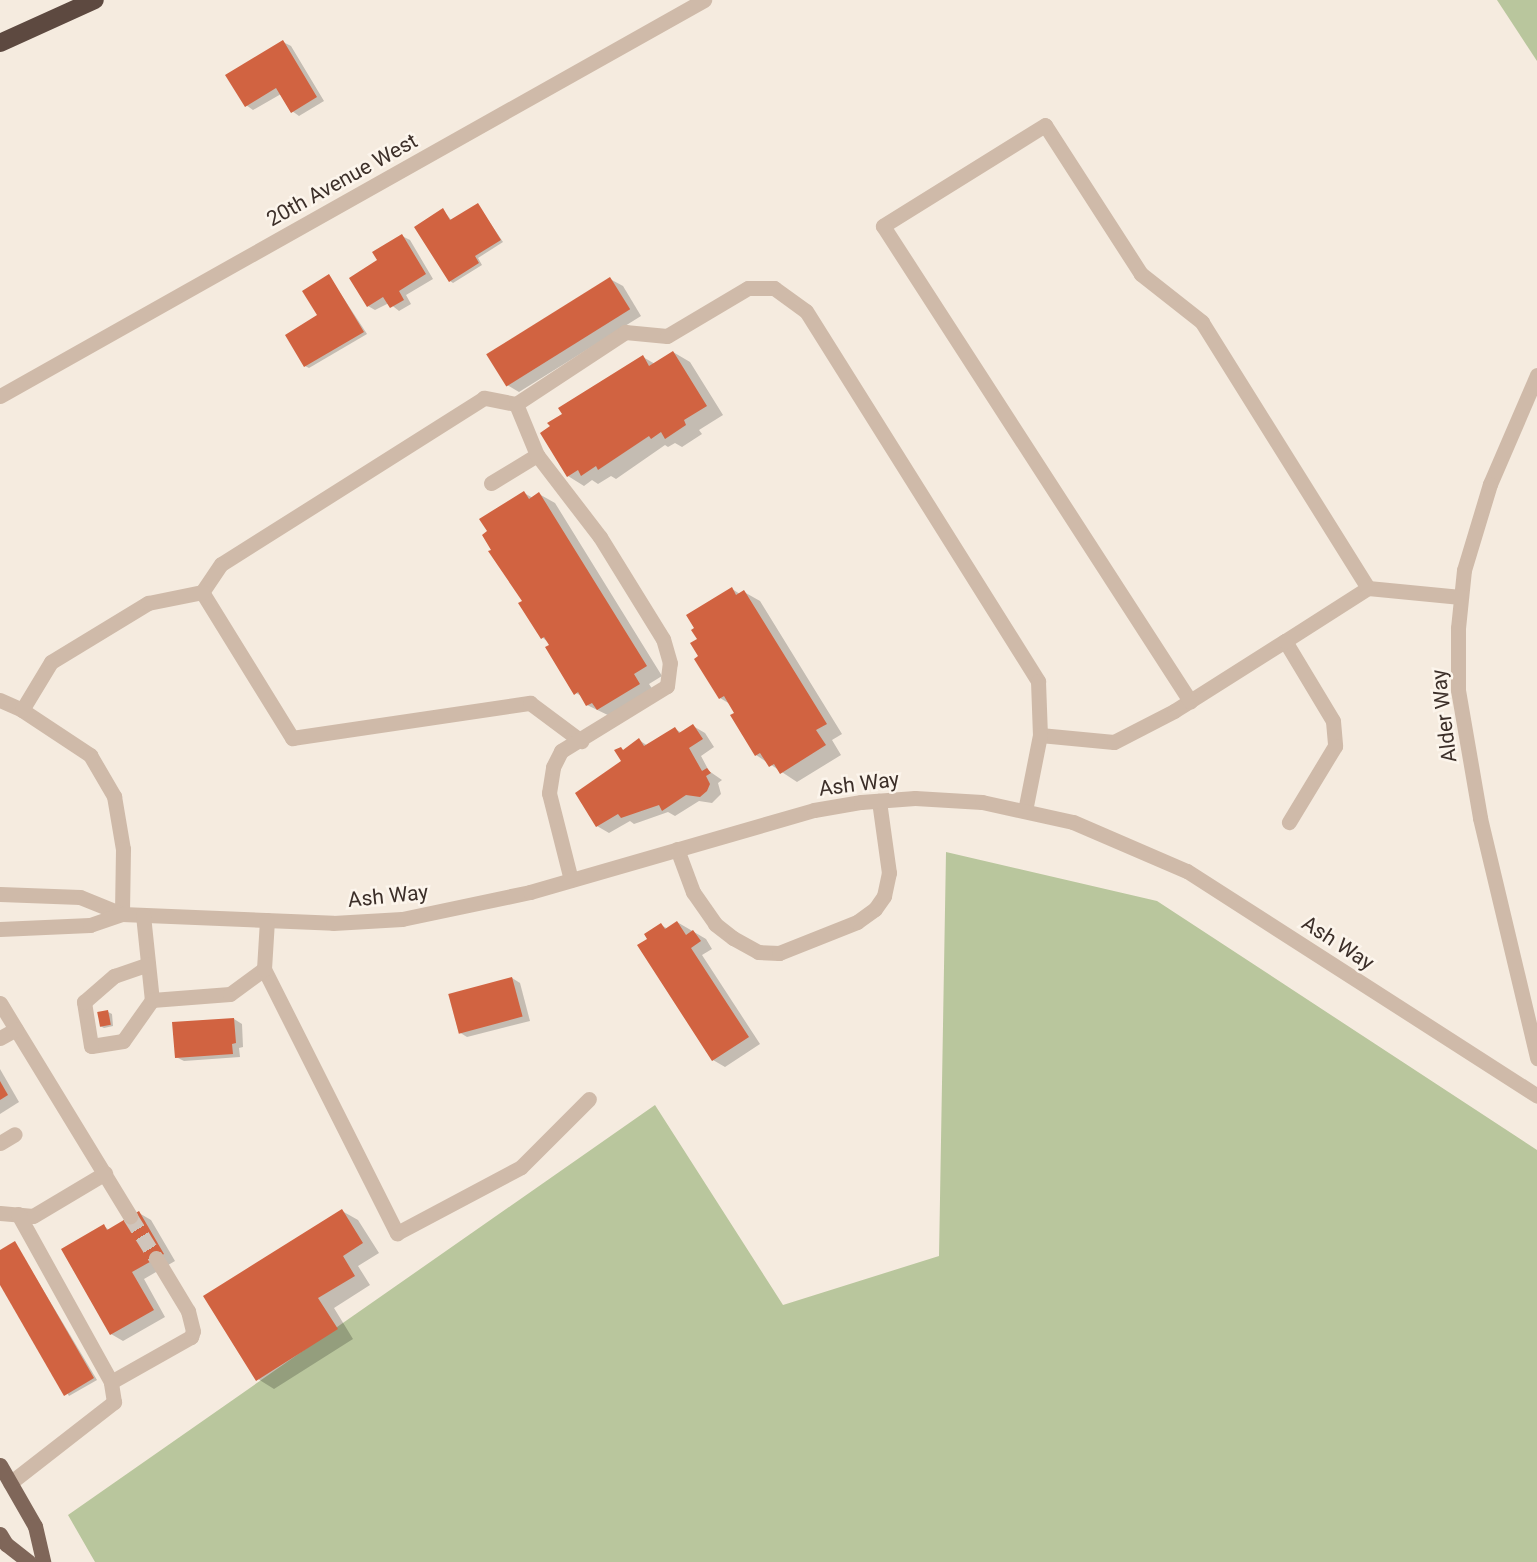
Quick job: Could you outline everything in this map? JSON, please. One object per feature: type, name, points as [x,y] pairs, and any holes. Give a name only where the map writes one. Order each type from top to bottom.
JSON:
[{"type":"highway","points":[[0,43],[95,0]]},
{"type":"main road","points":[[0,1465],[35,1526],[43,1562]]},
{"type":"main road","points":[[0,1534],[6,1544],[29,1562]]},
{"type":"street","name":"20th Avenue West","points":[[0,396],[704,0]]},
{"type":"street","points":[[1190,701],[884,226],[894,219],[1045,124],[1141,274],[1202,322],[1368,588]]},
{"type":"street","points":[[22,710],[51,662],[148,603],[202,592],[221,564],[484,398],[516,404],[625,332],[668,336],[748,288],[774,288],[807,311],[1038,681],[1040,735],[1025,811]]},
{"type":"street","name":"Alder Way","points":[[1537,375],[1490,484],[1464,570],[1458,628],[1458,690],[1480,818],[1537,1058]]},
{"type":"street","points":[[516,404],[537,455],[600,537],[663,639],[670,663],[667,686],[581,741],[561,751],[553,767],[549,793],[572,880]]},
{"type":"street","points":[[491,483],[537,455]]},
{"type":"street","points":[[1040,735],[1114,742],[1190,701],[1368,588],[1461,597]]},
{"type":"street","points":[[202,592],[292,738],[530,703],[581,741]]},
{"type":"street","points":[[1285,641],[1333,721],[1335,746],[1289,822]]},
{"type":"street","points":[[0,700],[22,710],[90,755],[114,796],[123,849],[122,914]]},
{"type":"street","name":"Ash Way","points":[[0,894],[80,897],[122,914],[333,922],[402,920],[530,892],[814,810],[915,798],[982,802],[1073,822],[1187,871],[1537,1096]]},
{"type":"street","points":[[676,849],[693,892],[715,924],[733,938],[759,952],[778,953],[857,922],[875,909],[884,896],[889,873],[879,801]]},
{"type":"street","name":"Ash Way","points":[[0,929],[90,925],[122,914]]},
{"type":"street","points":[[143,915],[152,1000],[123,1041],[92,1046],[84,1002],[114,976],[148,964]]},
{"type":"street","points":[[267,920],[264,969],[397,1233],[521,1167],[589,1099]]},
{"type":"street","points":[[152,1000],[230,994],[264,969]]},
{"type":"street","points":[[0,1003],[130,1216]]},
{"type":"street","points":[[0,1038],[16,1029]]},
{"type":"street","points":[[0,1143],[15,1134]]},
{"type":"street","points":[[0,1212],[33,1216],[105,1173]]},
{"type":"street","points":[[10,1483],[114,1402],[111,1382],[18,1214]]},
{"type":"street","points":[[111,1382],[190,1337],[194,1331],[188,1311],[156,1258]]},
{"type":"green space","points":[[1497,0],[1537,0],[1537,61]]},
{"type":"green space","points":[[946,852],[1157,901],[1537,1150],[1537,1562],[95,1562],[68,1515],[655,1105],[783,1305],[939,1256]]},
{"type":"building","points":[[283,40],[317,97],[291,113],[276,88],[245,107],[225,75]]},
{"type":"building","points":[[478,203],[501,240],[475,256],[479,263],[449,282],[414,227],[443,208],[450,220]]},
{"type":"building","points":[[402,234],[426,274],[399,291],[404,300],[390,308],[383,297],[367,307],[349,278],[377,260],[372,252]]},
{"type":"building","points":[[329,274],[364,332],[304,367],[285,335],[317,315],[302,291]]},
{"type":"building","points":[[610,277],[630,309],[506,387],[486,354]]},
{"type":"building","points":[[673,351],[707,406],[684,420],[686,425],[665,439],[661,432],[651,439],[649,436],[598,470],[596,466],[581,476],[578,470],[567,477],[540,433],[550,426],[547,423],[562,414],[558,408],[643,355],[649,366]]},
{"type":"building","points":[[524,491],[529,499],[539,492],[647,666],[634,674],[640,684],[597,710],[592,703],[586,706],[578,692],[574,695],[545,647],[549,645],[544,637],[541,639],[518,603],[522,601],[488,551],[491,550],[482,535],[487,531],[479,519]]},
{"type":"building","points":[[732,587],[736,595],[744,590],[827,724],[816,730],[826,745],[780,774],[774,764],[769,767],[760,753],[755,756],[730,715],[734,713],[724,696],[719,699],[694,659],[698,656],[690,643],[697,639],[691,630],[694,628],[686,615]]},
{"type":"building","points":[[693,724],[703,739],[689,748],[702,771],[707,768],[711,773],[706,776],[710,784],[707,791],[700,797],[686,795],[662,811],[659,805],[621,818],[618,814],[596,827],[575,793],[621,761],[614,750],[621,747],[623,750],[639,738],[644,746],[675,727],[679,733]]},
{"type":"building","points":[[677,921],[686,935],[693,930],[701,941],[691,948],[749,1037],[712,1061],[637,945],[647,939],[644,934],[661,923],[665,929]]},
{"type":"building","points":[[512,977],[523,1017],[459,1034],[448,994]]},
{"type":"building","points":[[108,1010],[111,1025],[100,1027],[97,1012]]},
{"type":"building","points":[[234,1018],[236,1043],[232,1044],[233,1054],[175,1058],[172,1022]]},
{"type":"building","points":[[0,1081],[8,1095],[0,1100]]},
{"type":"building","points":[[342,1209],[363,1243],[343,1256],[355,1276],[318,1298],[338,1329],[256,1381],[203,1296]]},
{"type":"building","points":[[139,1211],[164,1254],[132,1272],[154,1310],[110,1335],[61,1249],[104,1224],[107,1230]]},
{"type":"building","points":[[15,1241],[94,1378],[64,1396],[0,1285],[0,1250]]},
{"type":"tunnel","points":[[130,1216],[156,1258]]}]
